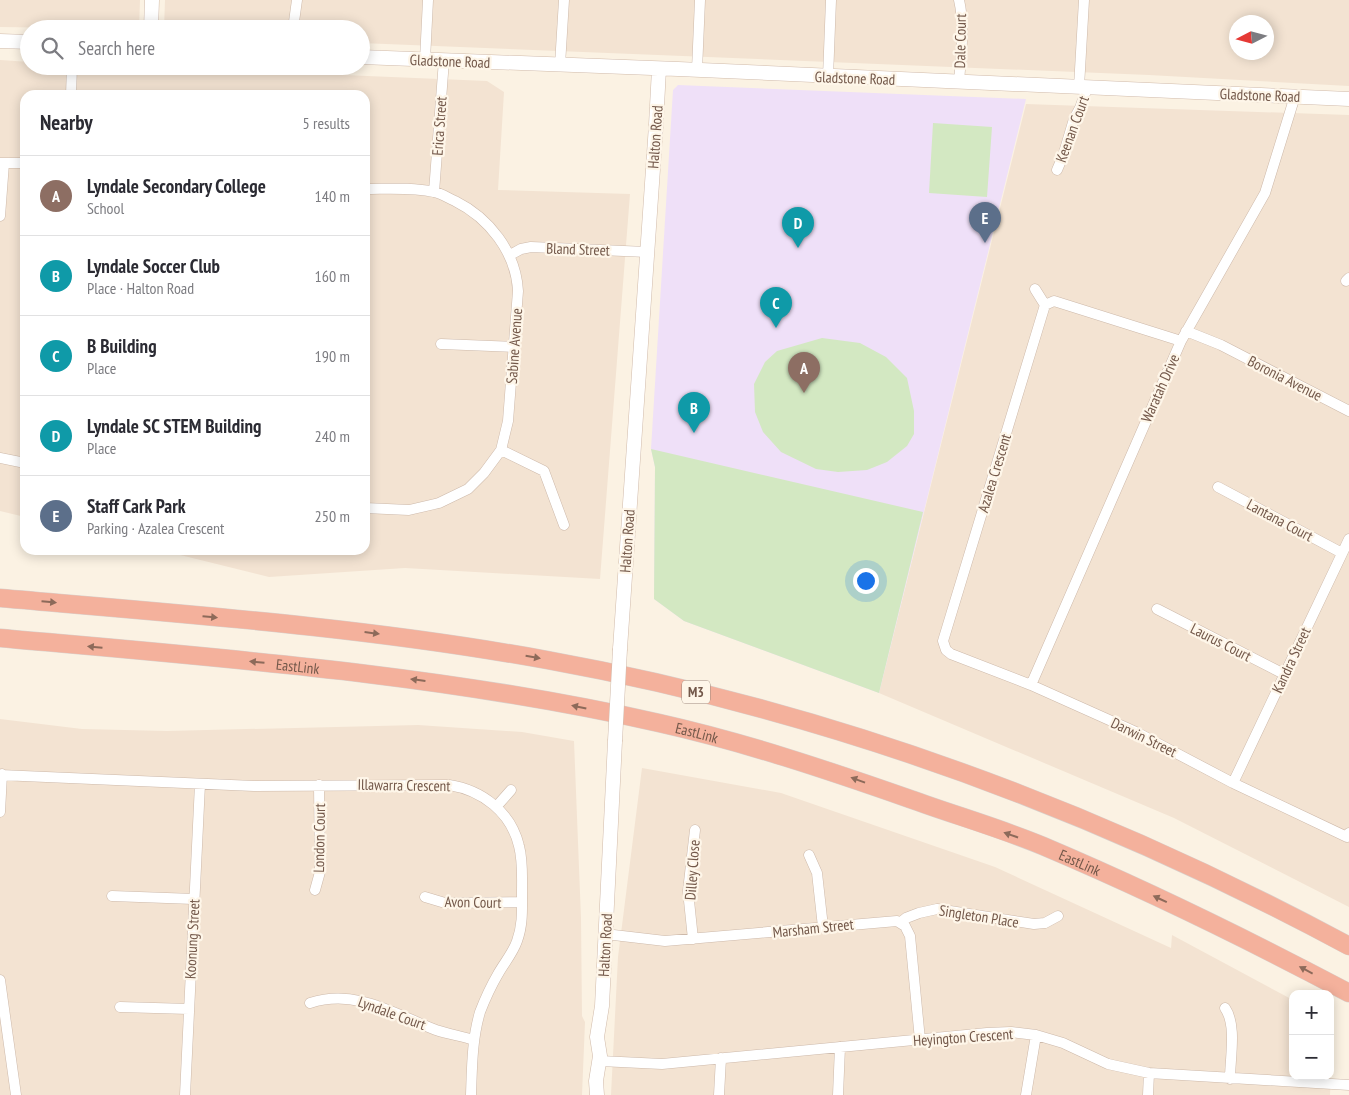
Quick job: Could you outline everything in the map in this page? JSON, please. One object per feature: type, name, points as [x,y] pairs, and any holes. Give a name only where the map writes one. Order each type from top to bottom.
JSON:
[{"type":"highway","name":"M3","points":[[0,598],[269,622],[399,636],[550,660],[729,700],[848,734],[899,751],[1004,788],[1070,814],[1167,855],[1349,946]]},
{"type":"highway","name":"EastLink","points":[[0,638],[370,673],[477,688],[661,723],[832,772],[1040,844],[1259,945],[1349,993]]},
{"type":"main road","points":[[151,20],[152,0]]},
{"type":"main road","points":[[0,41],[20,42]]},
{"type":"main road","name":"Gladstone Road","points":[[370,57],[1349,98]]},
{"type":"main road","name":"Halton Road","points":[[597,1095],[596,1081],[604,1062],[598,1037],[601,1013],[620,649],[659,69]]},
{"type":"street","points":[[294,20],[297,0]]},
{"type":"street","points":[[425,60],[428,0]]},
{"type":"street","points":[[560,65],[564,0]]},
{"type":"street","points":[[697,70],[700,0]]},
{"type":"street","points":[[828,77],[831,0]]},
{"type":"street","name":"Dale Court","points":[[959,0],[962,29],[959,82]]},
{"type":"street","name":"Keenan Court","points":[[1057,170],[1074,119],[1080,108],[1083,88],[1084,0]]},
{"type":"street","name":"Erica Street","points":[[434,192],[444,60]]},
{"type":"street","points":[[71,90],[72,75]]},
{"type":"street","name":"Waratah Drive","points":[[1031,685],[1181,341],[1265,193],[1295,96]]},
{"type":"street","points":[[0,216],[2,163],[20,163]]},
{"type":"street","name":"Sabine Avenue","points":[[370,189],[434,192],[465,206],[490,226],[510,255],[517,283],[508,421],[501,450],[484,473],[468,488],[438,503],[409,510],[370,508]]},
{"type":"street","name":"Bland Street","points":[[510,255],[520,249],[531,247],[647,252]]},
{"type":"street","points":[[1035,289],[1045,305],[1054,300],[1181,341]]},
{"type":"street","name":"Azalea Crescent","points":[[943,641],[1045,305]]},
{"type":"street","name":"Boronia Avenue","points":[[1188,328],[1349,411]]},
{"type":"street","points":[[441,344],[514,347]]},
{"type":"street","points":[[501,450],[544,471],[564,525]]},
{"type":"street","points":[[0,458],[20,462]]},
{"type":"street","name":"Lantana Court","points":[[1218,487],[1342,553]]},
{"type":"street","name":"Kandra Street","points":[[1233,783],[1349,538]]},
{"type":"street","name":"Laurus Court","points":[[1157,609],[1284,674]]},
{"type":"street","name":"Darwin Street","points":[[943,641],[946,650],[950,654],[1031,685],[1136,732],[1233,783],[1348,835]]},
{"type":"street","points":[[0,812],[1,774]]},
{"type":"street","name":"Illawarra Crescent","points":[[1,774],[260,786],[449,784],[476,792],[496,807],[511,825],[520,847],[522,866],[522,924],[517,941],[498,974],[477,1023],[474,1040],[471,1095]]},
{"type":"street","name":"Koonung Street","points":[[185,1095],[200,784]]},
{"type":"street","name":"London Court","points":[[315,890],[320,872],[319,785]]},
{"type":"street","points":[[496,807],[511,790]]},
{"type":"street","name":"Dilley Close","points":[[693,939],[688,891],[695,830]]},
{"type":"street","points":[[809,855],[817,873],[823,927]]},
{"type":"street","points":[[112,896],[194,899]]},
{"type":"street","name":"Avon Court","points":[[425,897],[445,903],[522,902]]},
{"type":"street","name":"Singleton Place","points":[[901,922],[919,912],[937,909],[1034,924],[1045,923],[1058,916]]},
{"type":"street","name":"Marsham Street","points":[[605,934],[665,941],[893,920],[901,922]]},
{"type":"street","points":[[901,922],[908,930],[910,936],[920,1040]]},
{"type":"street","points":[[0,980],[16,1095]]},
{"type":"street","name":"Lyndale Court","points":[[310,1003],[329,998],[353,999],[372,1004],[438,1030],[474,1040]]},
{"type":"street","points":[[120,1007],[189,1009]]},
{"type":"street","points":[[1225,1008],[1229,1013],[1231,1022],[1230,1079]]},
{"type":"street","name":"Heyington Crescent","points":[[604,1062],[654,1064],[998,1032],[1036,1035],[1063,1043],[1108,1064],[1149,1073],[1349,1085]]},
{"type":"street","points":[[1026,1095],[1036,1035]]},
{"type":"street","points":[[838,1095],[840,1047]]},
{"type":"street","points":[[719,1095],[721,1058]]},
{"type":"street","points":[[1148,1095],[1149,1073]]},
{"type":"shaded area","points":[[0,0],[140,0],[139,20],[20,20],[20,27],[0,27]]},
{"type":"shaded area","points":[[165,0],[1349,0],[1349,86],[1149,75],[370,43],[370,20],[164,20]]},
{"type":"shaded area","points":[[0,60],[20,61],[20,75],[342,75],[487,81],[504,92],[498,190],[630,194],[600,579],[405,568],[269,577],[180,555],[370,555],[370,90],[20,90],[20,516],[0,511]]},
{"type":"shaded area","points":[[678,85],[1026,99],[879,693],[684,621],[654,599],[655,467],[651,449],[673,90]]},
{"type":"shaded area","points":[[1026,104],[1349,115],[1349,907],[1174,818],[879,693]]},
{"type":"shaded area","points":[[0,719],[82,729],[167,731],[418,725],[522,732],[574,741],[581,918],[582,1016],[585,1022],[582,1095],[0,1095]]},
{"type":"shaded area","points":[[642,768],[781,793],[995,867],[1171,948],[1172,935],[1289,998],[1289,1080],[1331,1080],[1330,1095],[611,1095],[618,957]]},
{"type":"green space","points":[[933,123],[992,127],[987,197],[929,193]]},
{"type":"green space","points":[[822,338],[860,343],[886,357],[907,378],[914,411],[914,434],[907,446],[887,462],[867,470],[838,472],[816,469],[781,452],[763,432],[755,412],[754,384],[765,362],[777,351]]},
{"type":"green space","points":[[651,449],[923,512],[879,693],[684,621],[654,599],[655,467]]},
{"type":"place","name":"Staff Cark Park","points":[[985,243]]},
{"type":"place","name":"Lyndale SC STEM Building","points":[[798,248]]},
{"type":"place","name":"B Building","points":[[776,328]]},
{"type":"place","name":"Lyndale Secondary College","points":[[804,393]]},
{"type":"place","name":"Lyndale Soccer Club","points":[[694,433]]}]
